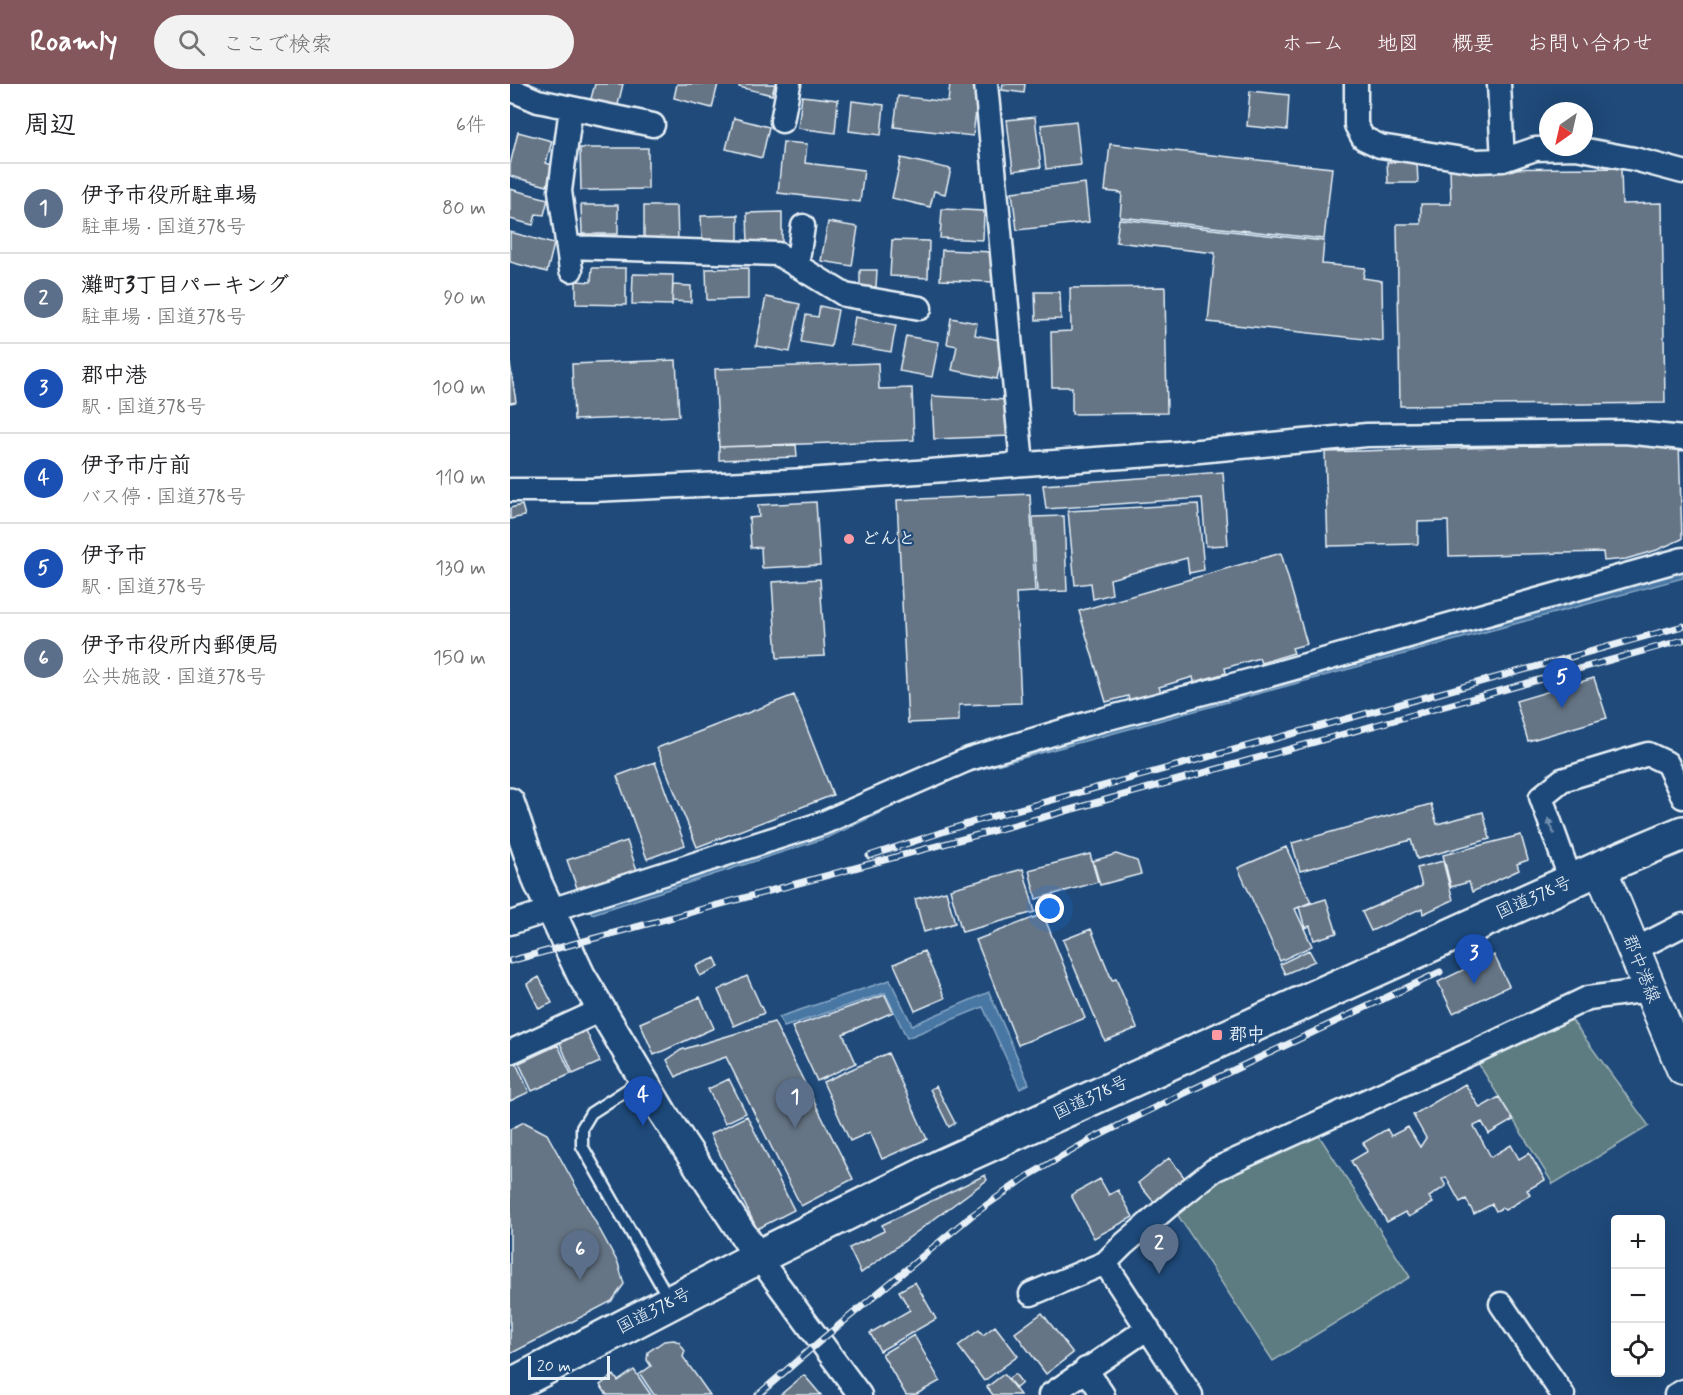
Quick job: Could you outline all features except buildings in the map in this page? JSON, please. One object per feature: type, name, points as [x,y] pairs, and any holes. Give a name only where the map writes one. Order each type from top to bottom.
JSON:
[{"type":"highway","name":"国道378号","points":[[510,1386],[758,1257],[942,1166],[1585,875],[1683,833]]},
{"type":"main road","name":"郡中港線","points":[[1585,875],[1634,950],[1683,1069]]},
{"type":"street","points":[[782,121],[789,84]]},
{"type":"street","points":[[986,84],[1022,464]]},
{"type":"street","points":[[1356,84],[1356,125],[1363,138],[1380,146],[1476,161],[1503,160],[1535,149],[1576,148],[1634,159],[1683,172]]},
{"type":"street","points":[[1499,84],[1503,160]]},
{"type":"street","points":[[510,89],[538,101],[653,125]]},
{"type":"street","points":[[571,108],[560,191],[571,270]]},
{"type":"street","points":[[797,266],[803,226]]},
{"type":"street","points":[[568,247],[778,254],[845,295],[920,308]]},
{"type":"street","points":[[510,490],[592,490],[807,480],[1178,453],[1366,435],[1625,432],[1683,438]]},
{"type":"street","points":[[510,923],[823,823],[969,759],[1086,724],[1683,560]]},
{"type":"street","points":[[1585,875],[1541,797],[1562,780],[1648,754],[1667,763],[1683,797]]},
{"type":"street","points":[[510,802],[538,883],[576,966],[642,1079],[758,1257],[860,1395]]},
{"type":"street","points":[[1634,950],[1683,925]]},
{"type":"street","points":[[1031,1294],[1105,1263],[1171,1203],[1214,1170],[1588,998],[1650,990]]},
{"type":"street","points":[[510,1052],[602,1010]]},
{"type":"street","points":[[1105,1263],[1191,1395]]},
{"type":"street","points":[[1501,1304],[1563,1395]]},
{"type":"street","points":[[1050,1395],[1148,1328]]},
{"type":"street","points":[[1086,1370],[1103,1395]]},
{"type":"street","points":[[1676,1395],[1683,1390]]},
{"type":"lane","points":[[642,1079],[591,1113],[582,1128],[582,1146],[671,1302]]},
{"type":"green space","points":[[1568,1015],[1649,1126],[1553,1184],[1475,1058]]},
{"type":"green space","points":[[1316,1131],[1410,1277],[1273,1361],[1175,1211],[1215,1177]]},
{"type":"water","points":[[1683,566],[1683,578],[960,775],[829,837],[592,914],[587,902],[958,762]]},
{"type":"water","points":[[890,980],[912,1025],[989,992],[1029,1084],[1020,1089],[983,1007],[907,1038],[885,993],[784,1027],[779,1017]]},
{"type":"railway","points":[[869,856],[976,821],[1683,626]]},
{"type":"railway","points":[[510,961],[1044,817],[1683,640]]},
{"type":"railway","points":[[758,1395],[971,1216],[1028,1176],[1092,1139],[1164,1103],[1440,972]]},
{"type":"place","name":"どんと","points":[[849,539]]},
{"type":"place","name":"伊予市","points":[[1562,708]]},
{"type":"place","name":"郡中港","points":[[1474,984]]},
{"type":"place","name":"郡中","points":[[1217,1035]]},
{"type":"place","name":"伊予市庁前","points":[[643,1126]]},
{"type":"place","name":"伊予市役所駐車場","points":[[795,1128]]},
{"type":"place","name":"灘町3丁目パーキング","points":[[1159,1274]]},
{"type":"place","name":"伊予市役所内郵便局","points":[[580,1280]]}]
